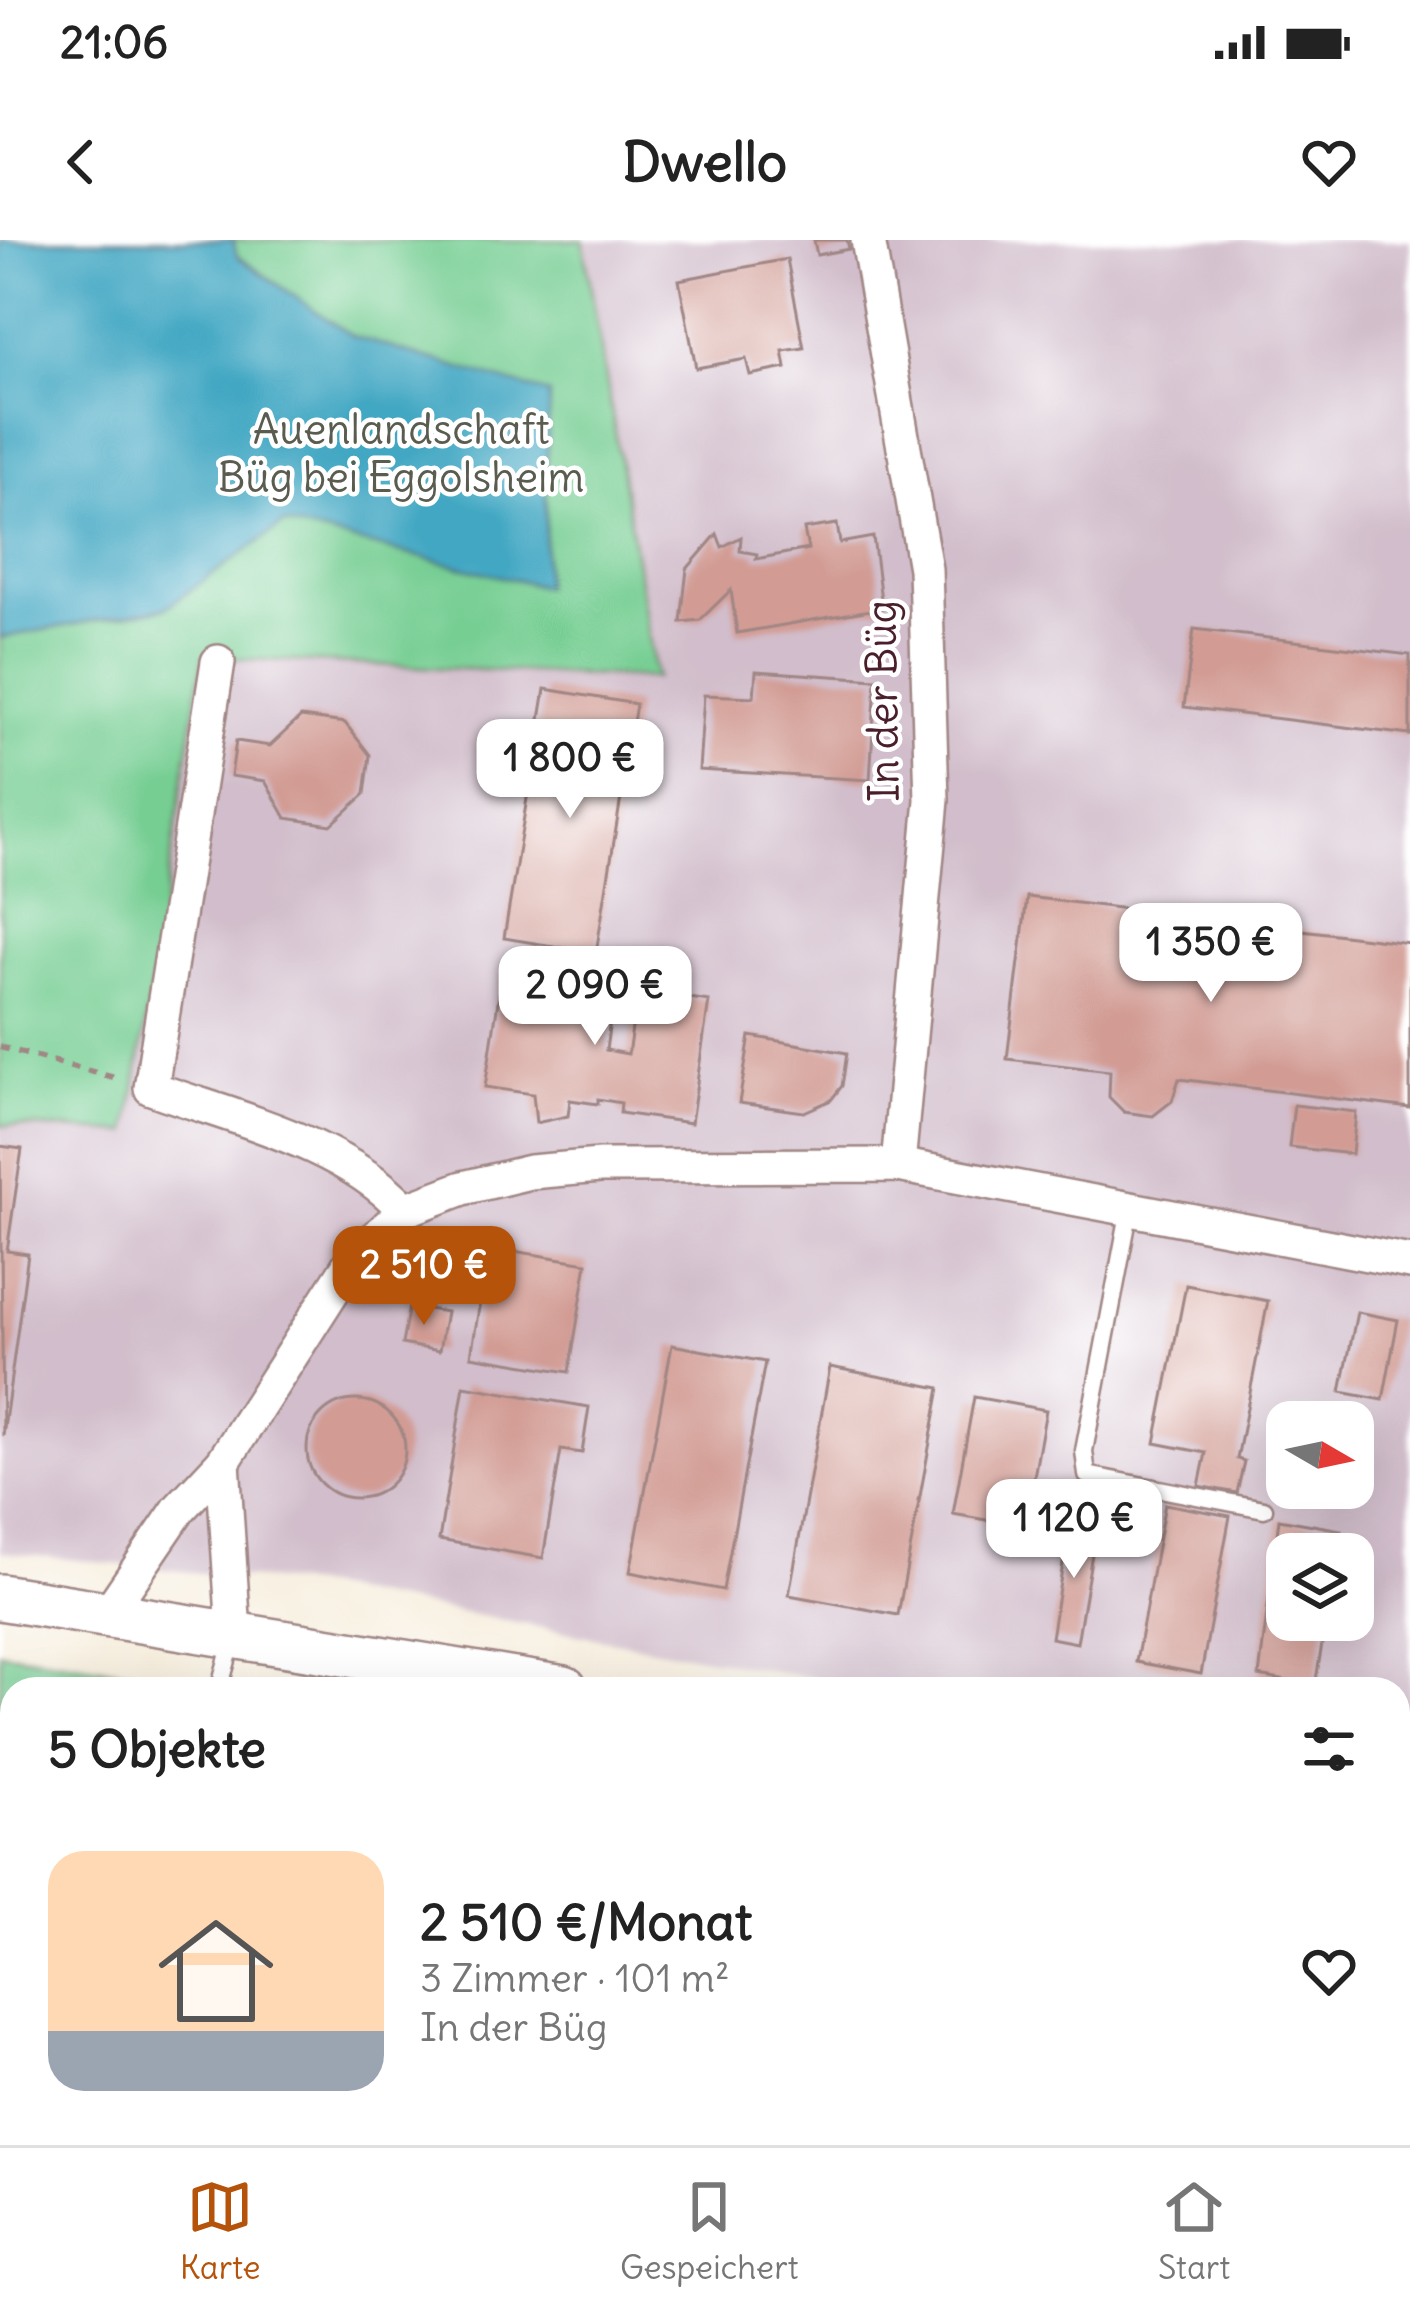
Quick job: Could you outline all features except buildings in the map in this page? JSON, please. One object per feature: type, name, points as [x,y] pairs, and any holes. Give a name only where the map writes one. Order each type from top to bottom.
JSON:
[{"type":"main road","points":[[0,1597],[493,1677]]},
{"type":"street","name":"In der Büg","points":[[868,240],[926,592],[932,800],[898,1165]]},
{"type":"street","points":[[218,662],[151,1088],[324,1155],[382,1185],[404,1210]]},
{"type":"street","points":[[108,1613],[179,1509],[223,1462],[351,1262],[404,1210],[463,1188],[577,1168],[898,1165],[1410,1262]]},
{"type":"street","points":[[223,1462],[234,1633]]},
{"type":"lane","points":[[1130,1207],[1084,1450],[1087,1475],[1264,1509]]},
{"type":"lane","points":[[222,1677],[234,1633]]},
{"type":"path","points":[[0,1047],[151,1088]]},
{"type":"shaded area","points":[[554,240],[1410,240],[1410,1677],[808,1677],[313,1585],[0,1552],[0,1110],[193,645]]},
{"type":"green space","name":"Auenlandschaft Büg bei Eggolsheim","points":[[0,240],[583,240],[656,678],[203,657],[128,1133],[0,1125]]},
{"type":"green space","points":[[0,1652],[154,1677],[0,1677]]},
{"type":"water","points":[[0,240],[233,240],[237,256],[352,336],[549,394],[544,587],[284,524],[165,608],[0,638]]}]
